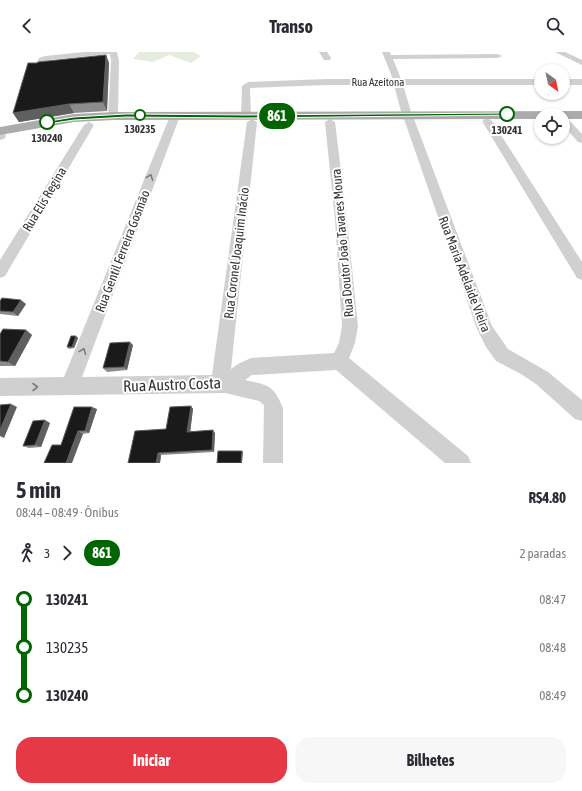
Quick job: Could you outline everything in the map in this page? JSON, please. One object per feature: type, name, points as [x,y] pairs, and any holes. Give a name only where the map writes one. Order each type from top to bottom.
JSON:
[{"type":"main road","points":[[249,119],[582,115]]},
{"type":"main road","points":[[0,135],[57,121],[113,116],[330,122],[408,117],[487,121],[534,120]]},
{"type":"main road","points":[[0,135],[89,125],[174,118]]},
{"type":"main road","points":[[570,120],[582,119]]},
{"type":"street","points":[[45,52],[45,54],[69,52]]},
{"type":"street","points":[[38,68],[42,60],[48,58],[107,52]]},
{"type":"street","points":[[113,52],[115,61],[113,116]]},
{"type":"street","points":[[559,52],[582,63]]},
{"type":"street","points":[[387,55],[498,56]]},
{"type":"street","name":"Rua Maria Adelaide Vieira","points":[[387,55],[398,82],[408,117],[485,330],[492,342],[502,354],[542,378],[582,412]]},
{"type":"street","name":"Rua Azeitona","points":[[249,119],[245,94],[246,86],[327,82],[534,82]]},
{"type":"street","points":[[570,82],[582,82]]},
{"type":"street","name":"Rua Gentil Ferreira Gosmão","points":[[69,387],[174,118]]},
{"type":"street","name":"Rua Coronel Joaquim Inácio","points":[[223,384],[249,119]]},
{"type":"street","points":[[487,121],[582,274]]},
{"type":"street","name":"Rua Doutor João Tavares Moura","points":[[330,122],[341,220],[350,326],[347,343],[339,361]]},
{"type":"street","name":"Rua Elis Regina","points":[[0,272],[89,125]]},
{"type":"street","points":[[570,127],[582,140]]},
{"type":"street","points":[[339,361],[461,463]]},
{"type":"street","name":"Rua Austro Costa","points":[[0,387],[223,384],[251,367],[339,361]]},
{"type":"street","points":[[223,384],[264,393],[273,403],[273,463]]},
{"type":"shaded area","points":[[139,52],[194,52],[201,56],[191,63],[169,55],[153,62],[133,59]]},
{"type":"building","points":[[106,55],[103,102],[69,104],[13,113],[28,63]]},
{"type":"building","points":[[2,298],[21,300],[13,312],[0,311],[0,301]]},
{"type":"building","points":[[3,329],[26,330],[8,362],[0,361],[0,334]]},
{"type":"building","points":[[71,336],[76,336],[72,347],[67,347]]},
{"type":"building","points":[[130,342],[124,367],[103,368],[110,343]]},
{"type":"building","points":[[11,404],[0,430],[0,405]]},
{"type":"building","points":[[191,406],[187,432],[213,430],[212,450],[158,453],[156,463],[128,463],[135,431],[166,429],[170,407]]},
{"type":"building","points":[[74,407],[92,407],[85,431],[78,431],[66,463],[44,463],[52,445],[61,445]]},
{"type":"building","points":[[45,420],[35,445],[23,446],[33,421]]},
{"type":"building","points":[[218,451],[242,451],[241,463],[217,463]]},
{"type":"bus line","name":"861","points":[[47,122],[74,118],[115,116],[507,114]]},
{"type":"place","name":"130241","points":[[507,114]]},
{"type":"place","name":"130235","points":[[140,115]]},
{"type":"place","name":"130240","points":[[47,122]]}]
